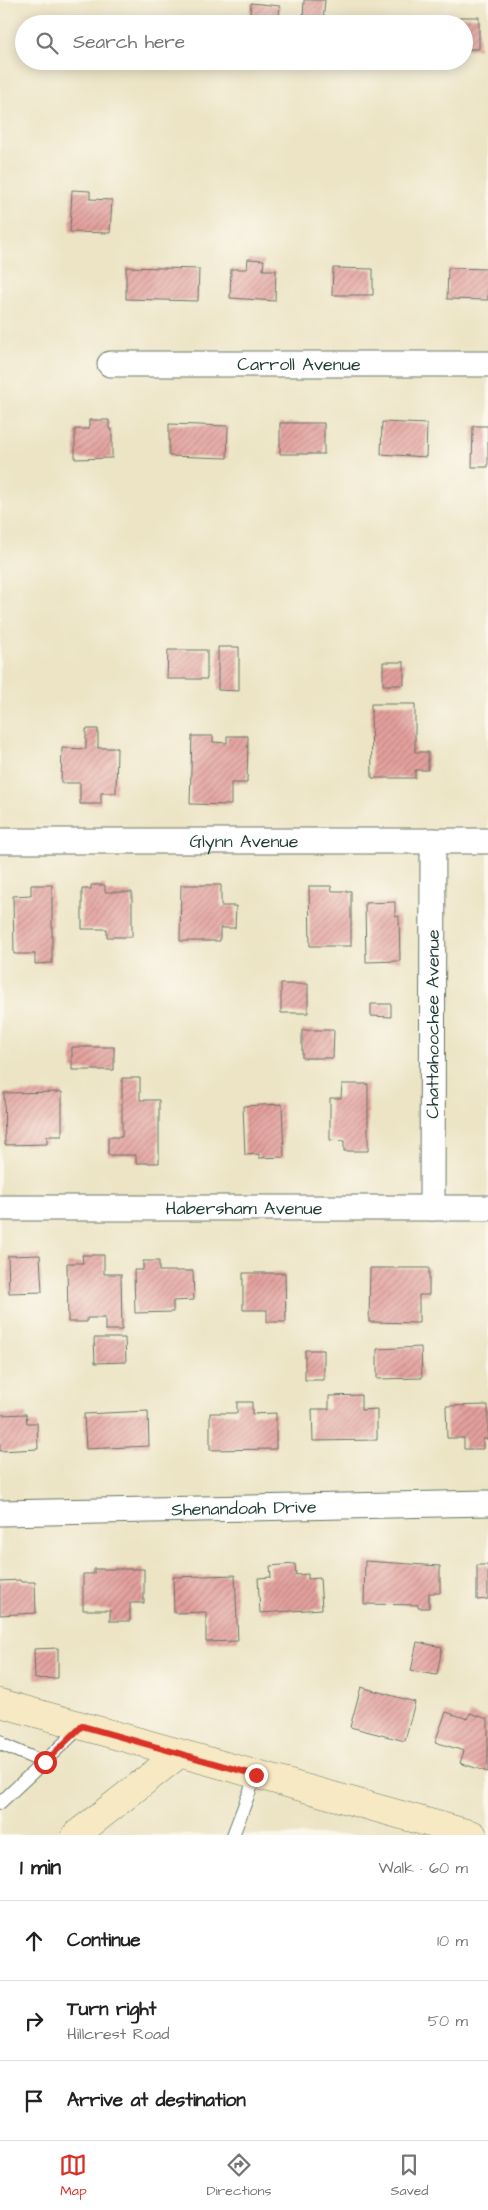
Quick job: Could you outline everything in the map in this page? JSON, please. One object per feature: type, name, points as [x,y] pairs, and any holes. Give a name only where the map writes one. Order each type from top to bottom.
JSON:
[{"type":"street","name":"Carroll Avenue","points":[[110,364],[488,364]]},
{"type":"street","name":"Glynn Avenue","points":[[0,841],[488,841]]},
{"type":"street","name":"Chattahoochee Avenue","points":[[432,1208],[433,841]]},
{"type":"street","name":"Habersham Avenue","points":[[0,1208],[488,1208]]},
{"type":"street","name":"Shenandoah Drive","points":[[0,1513],[488,1503]]},
{"type":"street","points":[[0,1703],[473,1835]]},
{"type":"street","points":[[76,1835],[179,1754]]},
{"type":"lane","points":[[0,1803],[82,1726]]},
{"type":"lane","points":[[0,1741],[2,1744],[45,1762]]},
{"type":"lane","points":[[233,1835],[256,1775]]},
{"type":"building","points":[[304,0],[325,0],[324,15],[303,15]]},
{"type":"building","points":[[251,3],[280,6],[279,15],[250,15]]},
{"type":"building","points":[[473,17],[479,17],[479,49],[473,49]]},
{"type":"building","points":[[72,190],[90,191],[90,199],[112,200],[110,233],[70,232]]},
{"type":"building","points":[[248,259],[264,260],[263,270],[276,270],[275,301],[230,298],[231,269],[247,269]]},
{"type":"building","points":[[126,267],[199,269],[198,301],[126,299]]},
{"type":"building","points":[[333,268],[373,269],[373,295],[332,295]]},
{"type":"building","points":[[448,268],[488,269],[488,300],[447,299]]},
{"type":"building","points":[[89,420],[109,420],[109,429],[112,429],[112,458],[75,459],[75,429],[89,429]]},
{"type":"building","points":[[382,422],[427,424],[426,457],[381,454]]},
{"type":"building","points":[[280,423],[324,423],[324,454],[280,454]]},
{"type":"building","points":[[169,424],[228,426],[227,458],[169,456]]},
{"type":"building","points":[[473,426],[488,426],[488,467],[472,467]]},
{"type":"building","points":[[218,647],[239,647],[239,691],[218,690]]},
{"type":"building","points":[[168,650],[207,650],[207,679],[167,679]]},
{"type":"building","points":[[383,662],[404,662],[404,685],[383,685]]},
{"type":"building","points":[[371,704],[415,704],[415,752],[428,752],[428,770],[415,770],[415,778],[372,778]]},
{"type":"building","points":[[86,729],[98,729],[98,748],[117,748],[116,793],[101,793],[101,804],[80,804],[80,783],[61,783],[62,748],[86,749]]},
{"type":"building","points":[[192,736],[213,736],[213,742],[227,743],[227,736],[248,736],[247,783],[231,783],[231,805],[190,804]]},
{"type":"building","points":[[31,885],[52,885],[52,963],[35,964],[35,954],[14,954],[13,896],[31,895]]},
{"type":"building","points":[[91,885],[105,885],[105,892],[132,892],[132,937],[107,937],[107,929],[82,929],[82,889],[91,889]]},
{"type":"building","points":[[181,885],[221,885],[221,906],[236,906],[235,928],[220,928],[220,941],[180,941]]},
{"type":"building","points":[[309,886],[331,886],[332,891],[351,891],[351,946],[310,946]]},
{"type":"building","points":[[395,902],[395,916],[399,916],[400,961],[366,962],[365,903]]},
{"type":"building","points":[[281,984],[308,984],[308,1013],[281,1013]]},
{"type":"building","points":[[371,1004],[391,1004],[391,1017],[371,1016]]},
{"type":"building","points":[[302,1030],[334,1030],[333,1058],[302,1058]]},
{"type":"building","points":[[72,1047],[114,1047],[114,1070],[72,1070]]},
{"type":"building","points":[[122,1078],[140,1078],[140,1100],[159,1100],[159,1163],[136,1163],[136,1155],[108,1155],[108,1137],[122,1137]]},
{"type":"building","points":[[342,1084],[368,1084],[368,1151],[344,1151],[344,1141],[330,1140],[330,1098],[341,1098]]},
{"type":"building","points":[[62,1092],[62,1136],[47,1136],[47,1144],[5,1145],[4,1093]]},
{"type":"building","points":[[282,1104],[284,1157],[259,1158],[259,1154],[245,1155],[243,1106]]},
{"type":"building","points":[[40,1255],[42,1292],[9,1293],[8,1256]]},
{"type":"building","points":[[82,1255],[104,1255],[104,1274],[121,1274],[122,1330],[105,1330],[105,1318],[87,1318],[87,1322],[68,1322],[67,1263],[83,1263]]},
{"type":"building","points":[[143,1261],[159,1261],[159,1271],[193,1271],[194,1300],[173,1301],[173,1312],[135,1313],[134,1270],[143,1270]]},
{"type":"building","points":[[370,1268],[429,1268],[429,1295],[419,1295],[419,1323],[369,1322]]},
{"type":"building","points":[[243,1273],[285,1273],[286,1322],[267,1322],[267,1310],[243,1310]]},
{"type":"building","points":[[94,1338],[125,1338],[126,1362],[95,1363]]},
{"type":"building","points":[[421,1347],[422,1378],[377,1379],[377,1349]]},
{"type":"building","points":[[305,1350],[324,1350],[324,1380],[305,1380]]},
{"type":"building","points":[[361,1395],[361,1410],[377,1409],[377,1440],[313,1441],[312,1409],[329,1409],[329,1396]]},
{"type":"building","points":[[237,1402],[252,1402],[252,1414],[276,1413],[276,1449],[210,1450],[210,1413],[237,1413]]},
{"type":"building","points":[[488,1405],[488,1439],[483,1439],[483,1449],[464,1449],[464,1438],[447,1438],[446,1406]]},
{"type":"building","points":[[148,1411],[149,1446],[86,1449],[84,1414]]},
{"type":"building","points":[[26,1414],[27,1423],[37,1423],[38,1449],[0,1451],[0,1415]]},
{"type":"building","points":[[365,1561],[440,1566],[440,1593],[429,1593],[429,1608],[418,1608],[418,1605],[364,1604]]},
{"type":"building","points":[[295,1564],[296,1575],[308,1574],[308,1579],[320,1578],[322,1609],[260,1613],[258,1578],[271,1577],[270,1566]]},
{"type":"building","points":[[477,1565],[488,1565],[488,1599],[477,1600]]},
{"type":"building","points":[[94,1569],[144,1569],[144,1603],[130,1603],[130,1621],[110,1621],[110,1610],[83,1610],[83,1574],[94,1574]]},
{"type":"building","points":[[235,1575],[238,1641],[206,1642],[206,1612],[174,1613],[173,1577]]},
{"type":"building","points":[[20,1580],[21,1582],[35,1582],[36,1613],[0,1615],[0,1581]]},
{"type":"building","points":[[417,1642],[442,1647],[437,1675],[411,1671]]},
{"type":"building","points":[[58,1648],[58,1678],[35,1679],[34,1649]]},
{"type":"building","points":[[361,1687],[415,1702],[405,1741],[350,1727]]},
{"type":"building","points":[[446,1712],[468,1719],[470,1713],[488,1719],[488,1772],[460,1763],[464,1751],[435,1742]]},
{"type":"route","points":[[45,1762],[82,1726],[256,1775]]}]
